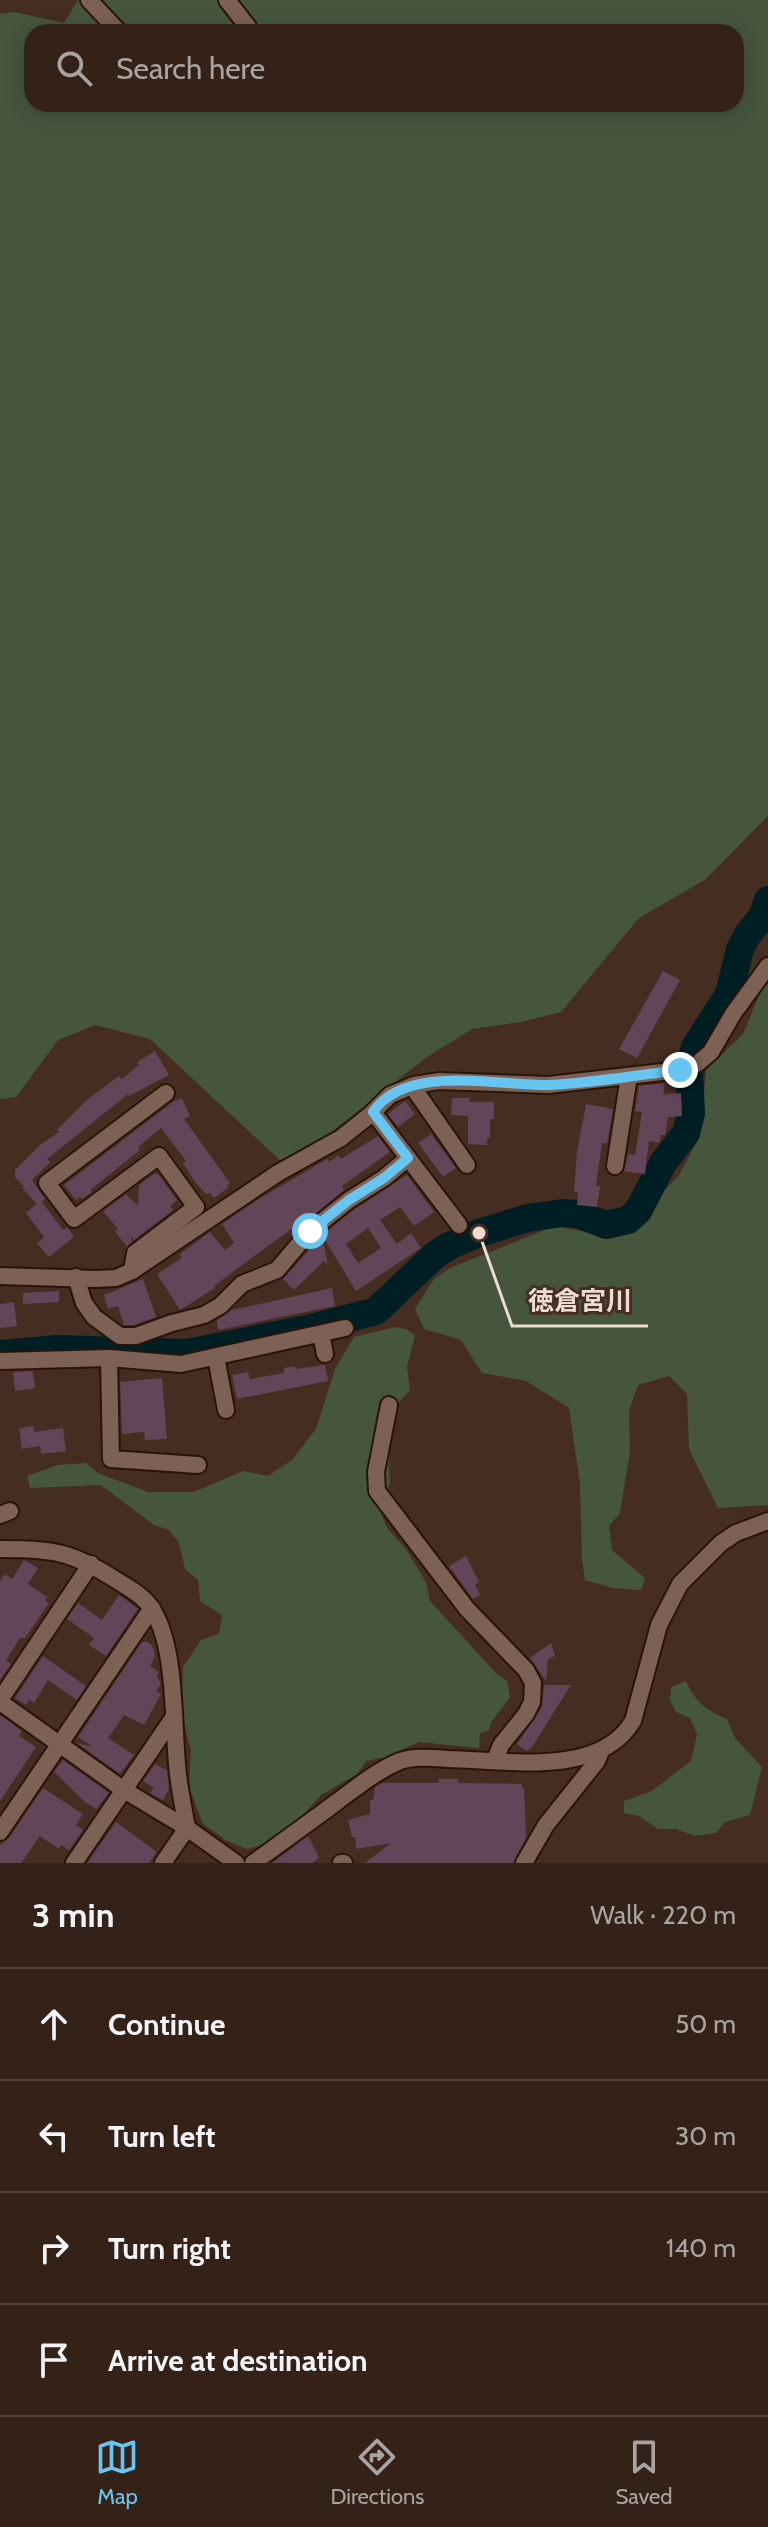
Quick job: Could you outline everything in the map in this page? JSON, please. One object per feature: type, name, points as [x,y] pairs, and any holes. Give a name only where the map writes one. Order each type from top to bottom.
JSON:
[{"type":"street","points":[[89,0],[112,24]]},
{"type":"street","points":[[227,0],[244,24]]},
{"type":"street","points":[[0,1276],[116,1278],[132,1271],[278,1173],[341,1138],[390,1095],[412,1086],[439,1081],[548,1085],[680,1070],[697,1064],[711,1052],[733,1014],[768,966]]},
{"type":"street","points":[[615,1166],[629,1076]]},
{"type":"street","points":[[412,1086],[467,1165]]},
{"type":"street","points":[[132,1271],[135,1253],[196,1207],[159,1156],[74,1219],[47,1183],[166,1093]]},
{"type":"street","points":[[373,1112],[459,1225]]},
{"type":"street","points":[[76,1277],[84,1303],[94,1317],[120,1336],[136,1336],[204,1315],[220,1306],[242,1284],[277,1270],[310,1231],[408,1158]]},
{"type":"street","points":[[0,1361],[109,1358],[181,1364],[345,1328]]},
{"type":"street","points":[[321,1334],[325,1354]]},
{"type":"street","points":[[216,1357],[226,1410]]},
{"type":"street","points":[[109,1358],[111,1459],[198,1465]]},
{"type":"street","points":[[389,1405],[376,1472],[377,1491],[467,1609],[526,1670],[533,1683],[532,1702],[501,1745],[495,1760]]},
{"type":"street","points":[[253,1863],[364,1782],[400,1761],[433,1758],[546,1762],[575,1759],[601,1751],[625,1734],[633,1721],[659,1625],[680,1584],[721,1543],[736,1533],[768,1521]]},
{"type":"street","points":[[2,1555],[41,1549],[70,1554],[144,1598],[152,1608],[167,1651],[172,1678],[178,1775],[187,1828],[163,1863]]},
{"type":"street","points":[[91,1564],[0,1701],[124,1790],[187,1828],[236,1863]]},
{"type":"street","points":[[0,1832],[152,1608]]},
{"type":"street","points":[[74,1863],[173,1718]]},
{"type":"street","points":[[524,1863],[546,1825],[597,1761],[601,1751]]},
{"type":"green space","points":[[78,0],[768,0],[768,816],[706,879],[639,918],[561,1012],[472,1029],[427,1057],[293,1162],[285,1165],[150,1039],[95,1025],[58,1040],[16,1097],[0,1099],[0,14],[15,12],[64,23]]},
{"type":"green space","points":[[768,983],[768,1505],[718,1508],[689,1449],[687,1394],[669,1376],[638,1385],[629,1411],[630,1451],[620,1513],[609,1526],[612,1550],[645,1578],[641,1590],[613,1588],[585,1580],[580,1484],[569,1408],[526,1381],[482,1373],[461,1340],[424,1329],[415,1309],[434,1279],[450,1268],[555,1226],[592,1233],[612,1232],[650,1219],[660,1195],[679,1175],[700,1136],[706,1070],[743,1034],[761,991]]},
{"type":"green space","points":[[395,1327],[415,1335],[407,1367],[410,1390],[396,1406],[389,1459],[390,1484],[379,1509],[388,1529],[405,1548],[426,1582],[430,1601],[495,1672],[507,1681],[510,1697],[489,1730],[480,1733],[479,1748],[419,1742],[385,1757],[366,1761],[357,1774],[321,1795],[293,1826],[262,1845],[247,1849],[227,1841],[203,1824],[189,1787],[191,1750],[182,1717],[183,1667],[201,1640],[219,1634],[222,1615],[200,1601],[198,1580],[185,1569],[179,1543],[169,1530],[154,1525],[101,1485],[30,1488],[27,1476],[58,1465],[86,1463],[98,1473],[148,1492],[194,1492],[243,1471],[268,1476],[292,1460],[316,1429],[335,1369],[354,1337]]},
{"type":"green space","points":[[686,1681],[702,1704],[727,1719],[735,1738],[762,1767],[750,1815],[725,1822],[716,1833],[695,1836],[676,1829],[658,1829],[639,1816],[624,1813],[624,1801],[652,1791],[691,1761],[697,1734],[690,1718],[676,1712],[670,1700],[671,1687]]},
{"type":"building","points":[[663,971],[680,980],[637,1058],[619,1049]]},
{"type":"building","points":[[155,1051],[169,1075],[128,1094],[47,1159],[50,1162],[32,1180],[45,1199],[42,1202],[63,1230],[67,1227],[74,1237],[49,1257],[37,1243],[44,1237],[26,1213],[37,1204],[22,1188],[24,1186],[15,1177],[15,1170],[40,1145],[59,1132],[57,1130],[88,1099],[119,1076],[122,1079],[139,1065],[137,1062]]},
{"type":"building","points":[[665,1083],[663,1094],[681,1093],[682,1116],[668,1117],[665,1135],[661,1135],[659,1143],[649,1141],[645,1174],[624,1171],[628,1154],[635,1155],[642,1112],[635,1111],[639,1086]]},
{"type":"building","points":[[182,1098],[190,1116],[184,1119],[230,1183],[227,1185],[229,1187],[214,1198],[210,1193],[206,1194],[161,1128],[138,1147],[140,1150],[90,1190],[92,1192],[76,1200],[64,1185]]},
{"type":"building","points":[[452,1098],[494,1102],[494,1119],[490,1119],[487,1145],[468,1144],[468,1116],[451,1115]]},
{"type":"building","points":[[405,1101],[415,1114],[398,1127],[388,1114]]},
{"type":"building","points":[[586,1104],[613,1109],[607,1144],[602,1143],[596,1186],[600,1186],[597,1207],[577,1205],[578,1193],[574,1192],[577,1152]]},
{"type":"building","points":[[431,1134],[456,1168],[443,1177],[418,1143]]},
{"type":"building","points":[[378,1136],[390,1152],[342,1186],[344,1190],[299,1227],[297,1225],[215,1288],[180,1310],[157,1274],[182,1258],[180,1254],[210,1232],[225,1250],[234,1243],[222,1224],[327,1159],[329,1162],[338,1155],[341,1159]]},
{"type":"building","points":[[158,1174],[177,1200],[170,1206],[173,1210],[134,1240],[131,1236],[132,1241],[127,1247],[115,1231],[118,1229],[103,1211],[126,1194],[138,1206],[139,1185]]},
{"type":"building","points":[[407,1175],[434,1212],[414,1226],[400,1207],[380,1220],[397,1244],[411,1233],[421,1248],[356,1291],[322,1235]],"holes":[[[368,1228],[381,1248],[358,1263],[346,1244]]]},
{"type":"building","points":[[322,1235],[328,1266],[324,1261],[294,1290],[283,1279]]},
{"type":"building","points":[[143,1279],[156,1317],[134,1325],[124,1325],[118,1306],[108,1309],[104,1295]]},
{"type":"building","points":[[332,1288],[335,1306],[218,1330],[217,1320],[232,1310]]},
{"type":"building","points":[[59,1291],[59,1302],[23,1304],[23,1293]]},
{"type":"building","points":[[14,1302],[17,1326],[0,1328],[0,1304]]},
{"type":"building","points":[[325,1365],[328,1381],[237,1399],[232,1375],[248,1372],[250,1379],[284,1373],[284,1368]]},
{"type":"building","points":[[33,1371],[35,1388],[15,1391],[13,1372]]},
{"type":"building","points":[[162,1378],[167,1439],[145,1440],[144,1432],[122,1434],[120,1382]]},
{"type":"building","points":[[33,1426],[34,1432],[63,1428],[66,1451],[41,1454],[40,1446],[22,1449],[19,1428]]},
{"type":"building","points":[[466,1556],[479,1582],[475,1585],[480,1595],[473,1599],[449,1566]]},
{"type":"building","points":[[24,1560],[38,1568],[28,1584],[47,1597],[45,1601],[49,1603],[6,1660],[11,1664],[0,1680],[0,1581],[5,1574],[12,1579]]},
{"type":"building","points":[[119,1595],[138,1609],[106,1656],[89,1645],[94,1638],[67,1619],[78,1603],[102,1620]]},
{"type":"building","points":[[142,1642],[148,1642],[153,1647],[155,1656],[150,1666],[159,1672],[157,1676],[161,1684],[156,1691],[161,1694],[144,1725],[124,1715],[108,1738],[134,1755],[120,1774],[77,1743],[93,1747],[78,1737]]},
{"type":"building","points":[[551,1643],[555,1656],[548,1659],[546,1681],[530,1658]]},
{"type":"building","points":[[43,1656],[86,1686],[77,1700],[48,1680],[34,1703],[29,1700],[26,1705],[15,1698]]},
{"type":"building","points":[[544,1685],[571,1685],[527,1751],[517,1744],[542,1707]]},
{"type":"building","points":[[0,1715],[22,1731],[19,1736],[36,1747],[0,1801]]},
{"type":"building","points":[[63,1760],[109,1793],[96,1809],[54,1772]]},
{"type":"building","points":[[155,1764],[167,1770],[169,1789],[163,1800],[150,1793],[154,1788],[143,1781]]},
{"type":"building","points":[[439,1779],[458,1779],[458,1783],[522,1784],[526,1838],[513,1863],[365,1863],[391,1843],[356,1849],[355,1837],[352,1837],[348,1820],[370,1814],[370,1800],[373,1800],[375,1787],[382,1783],[438,1783]]},
{"type":"building","points":[[43,1788],[83,1814],[76,1825],[83,1830],[69,1850],[61,1845],[59,1849],[40,1836],[21,1863],[0,1863],[0,1845],[9,1838]]},
{"type":"building","points":[[116,1822],[157,1852],[149,1863],[87,1863]]},
{"type":"building","points":[[308,1836],[319,1857],[313,1863],[272,1863]]},
{"type":"waterway","points":[[0,1354],[57,1349],[187,1353],[307,1329],[376,1311],[435,1255],[479,1233],[528,1218],[562,1213],[577,1214],[606,1225],[628,1220],[638,1211],[663,1163],[686,1133],[691,1114],[689,1070],[695,1047],[729,994],[740,949],[762,917],[768,900]]},
{"type":"place","name":"徳倉宮川","points":[[479,1233]]},
{"type":"route","points":[[310,1231],[408,1158],[373,1112],[390,1095],[414,1085],[439,1081],[548,1085],[680,1070]]}]
